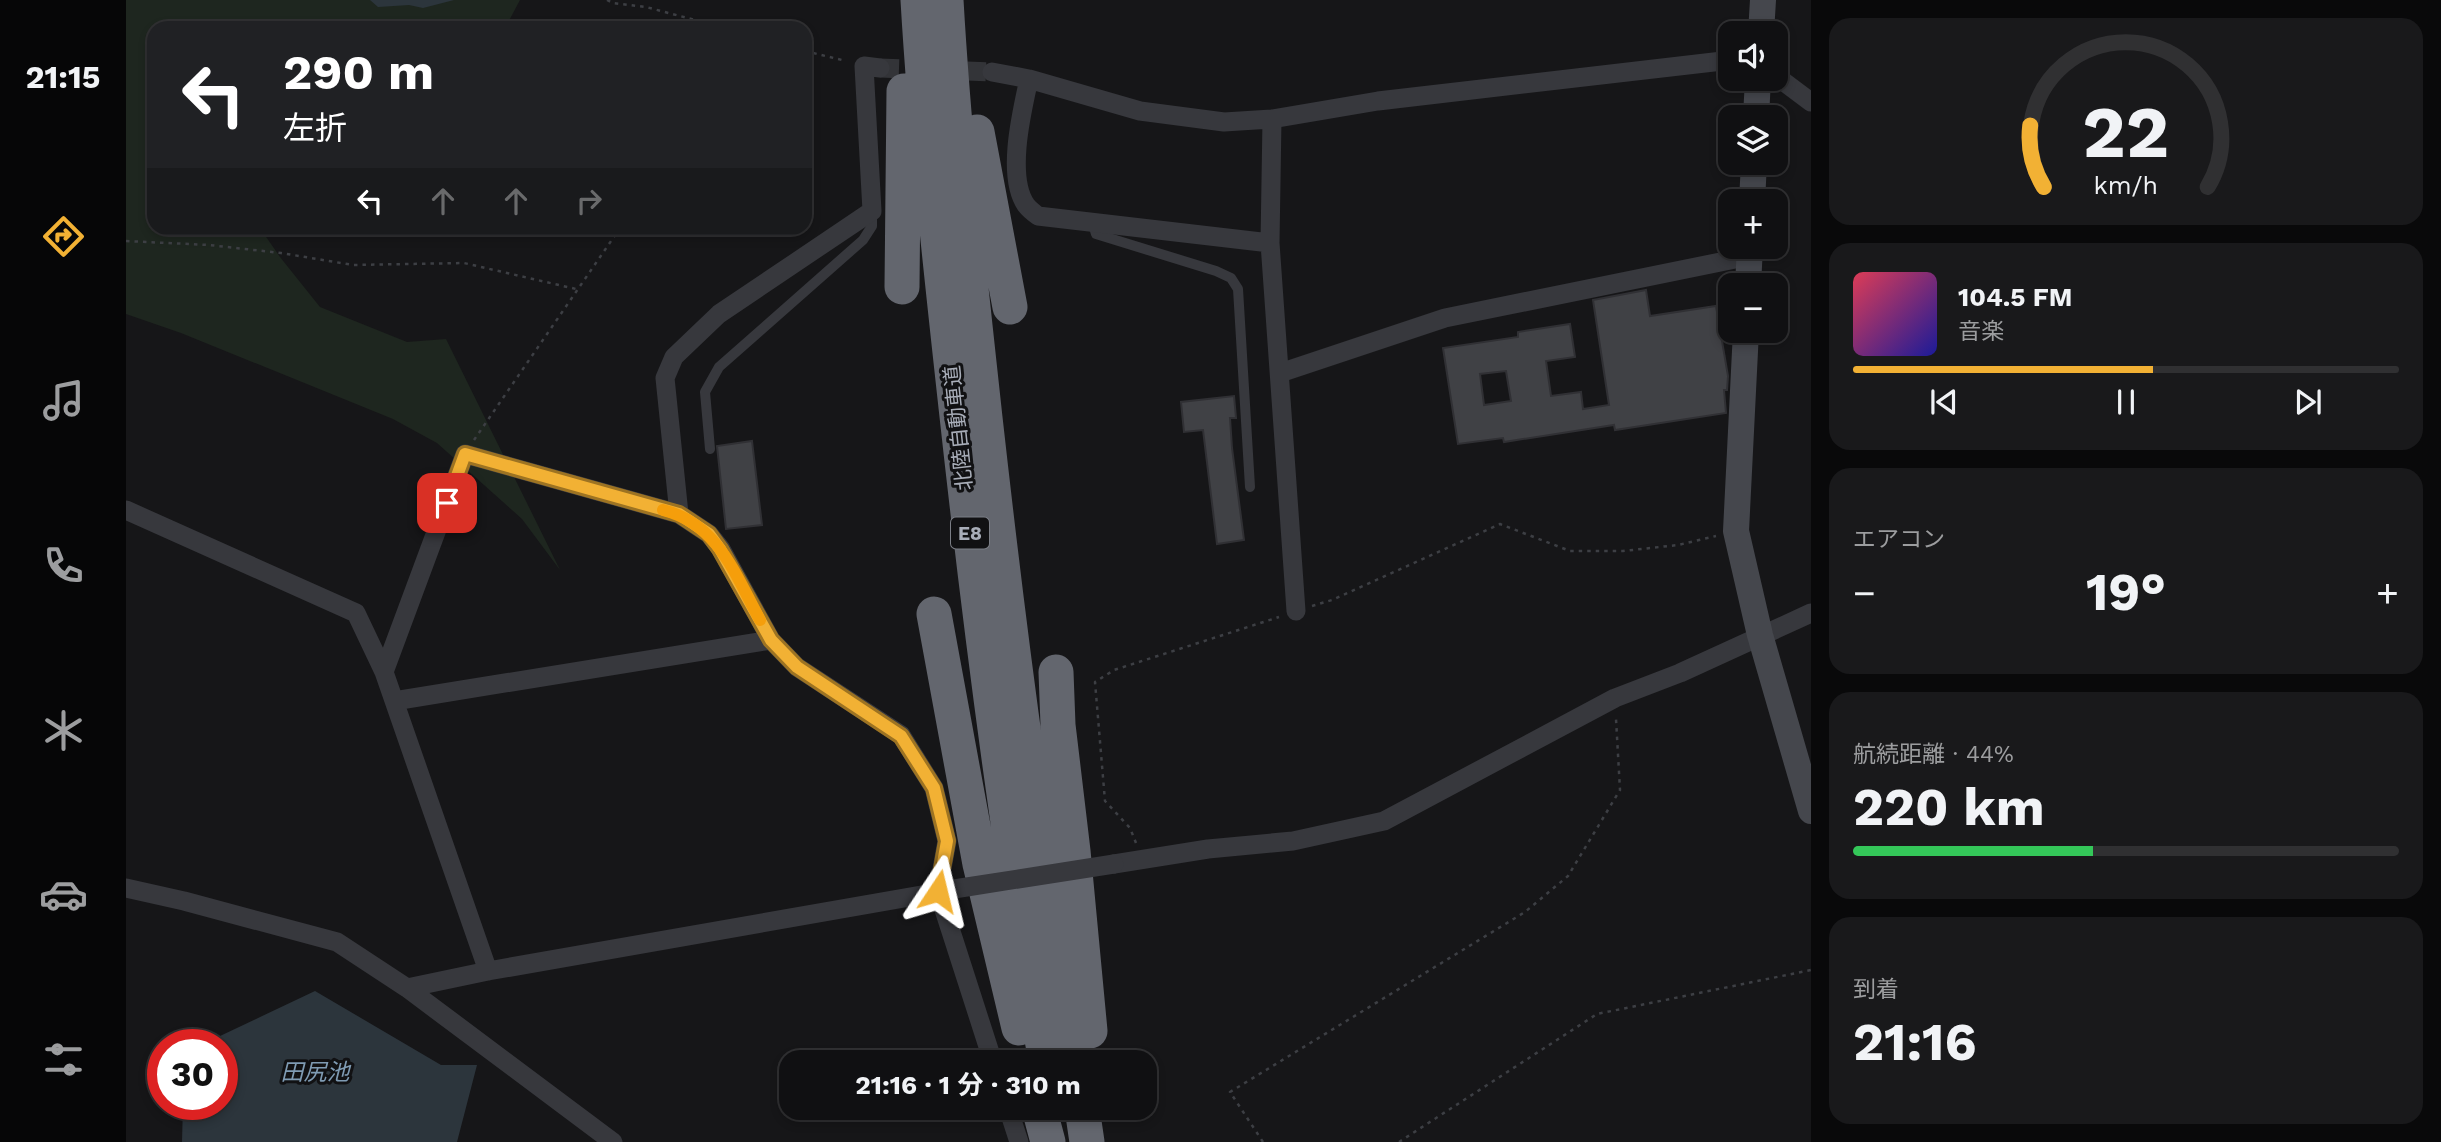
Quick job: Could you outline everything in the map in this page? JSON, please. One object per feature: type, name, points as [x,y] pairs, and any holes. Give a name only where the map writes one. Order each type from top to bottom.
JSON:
[{"type":"highway","points":[[902,288],[905,0]]},
{"type":"highway","name":"北陸自動車道","points":[[918,0],[940,258],[968,513],[1000,766],[1044,1050]]},
{"type":"highway","name":"北陸自動車道","points":[[946,0],[968,257],[996,510],[1026,755],[1072,1050]]},
{"type":"highway","points":[[958,0],[974,117],[1010,307]]},
{"type":"highway","points":[[934,614],[980,864],[1025,1050]]},
{"type":"highway","points":[[1056,672],[1058,725],[1093,1050]]},
{"type":"highway","points":[[1042,1120],[1048,1142]]},
{"type":"highway","points":[[1056,1120],[1059,1142]]},
{"type":"highway","points":[[1084,1120],[1087,1142]]},
{"type":"highway","points":[[1100,1120],[1103,1142]]},
{"type":"street","points":[[1762,21],[1763,0]]},
{"type":"street","points":[[992,72],[1028,79],[1140,111],[1224,122],[1272,119],[1378,101],[1718,62]]},
{"type":"street","points":[[679,514],[665,378],[674,357],[719,314],[872,211],[872,67]]},
{"type":"street","points":[[1028,79],[1016,135],[1018,183],[1025,204],[1038,216],[1270,243]]},
{"type":"street","points":[[1788,85],[1811,102]]},
{"type":"street","points":[[1272,119],[1270,243],[1296,611]]},
{"type":"street","points":[[1280,373],[1445,318],[1718,258]]},
{"type":"street","points":[[1745,343],[1736,531],[1760,635],[1811,811]]},
{"type":"street","points":[[384,672],[465,454],[679,514],[709,534],[720,549],[771,640],[797,667],[901,736],[934,788],[947,841],[946,890],[990,1050]]},
{"type":"street","points":[[126,510],[356,613],[384,672],[488,971]]},
{"type":"street","points":[[407,988],[488,971],[946,890],[1208,849],[1293,841],[1384,821],[1615,698],[1680,673],[1811,613]]},
{"type":"street","points":[[394,701],[771,640]]},
{"type":"street","points":[[126,888],[337,942],[407,988],[612,1142]]},
{"type":"street","points":[[1012,1120],[1019,1142]]},
{"type":"lane","points":[[710,449],[705,392],[719,367],[863,240],[872,226],[872,211]]},
{"type":"lane","points":[[1093,223],[1096,234],[1216,271],[1231,278],[1238,289],[1250,487]]},
{"type":"path","points":[[607,0],[646,7],[696,21]]},
{"type":"path","points":[[812,53],[872,67]]},
{"type":"path","points":[[465,454],[615,235]]},
{"type":"path","points":[[126,241],[209,245],[353,265],[464,263],[576,289]]},
{"type":"path","points":[[1143,859],[1130,828],[1104,801],[1095,682],[1114,670],[1332,600],[1500,524],[1570,551],[1623,551],[1678,545],[1736,531]]},
{"type":"path","points":[[1263,1142],[1230,1092],[1525,912],[1568,876],[1620,790],[1615,698]]},
{"type":"path","points":[[1399,1142],[1597,1014],[1811,970]]},
{"type":"shaded area","points":[[126,0],[520,0],[509,21],[147,21],[147,235],[265,235],[320,307],[407,342],[446,339],[560,570],[522,519],[437,443],[393,419],[181,333],[126,314]]},
{"type":"water","points":[[370,0],[454,0],[423,8],[409,5],[378,7]]},
{"type":"water","name":"田尻池","points":[[315,991],[441,1065],[477,1065],[457,1142],[182,1142],[183,1120],[238,1120],[238,1029],[235,1029]]},
{"type":"building","points":[[1646,290],[1650,316],[1716,306],[1718,343],[1722,343],[1728,376],[1727,390],[1724,390],[1726,413],[1615,430],[1614,425],[1504,442],[1503,438],[1458,444],[1443,348],[1518,337],[1518,332],[1570,324],[1575,357],[1546,361],[1551,396],[1581,392],[1583,409],[1609,405],[1593,300]],"holes":[[[1506,371],[1511,401],[1484,405],[1480,374]]]},
{"type":"building","points":[[1234,396],[1236,418],[1230,418],[1232,448],[1244,540],[1217,544],[1203,430],[1184,432],[1181,402]]},
{"type":"building","points":[[752,441],[762,525],[726,529],[717,446]]},
{"type":"tunnel","points":[[880,68],[992,72]]},
{"type":"slow traffic","points":[[663,510],[679,514],[709,534],[760,620]]},
{"type":"route","points":[[447,503],[465,454],[679,514],[709,534],[771,640],[797,667],[901,736],[934,788],[947,841],[938,891]]}]
